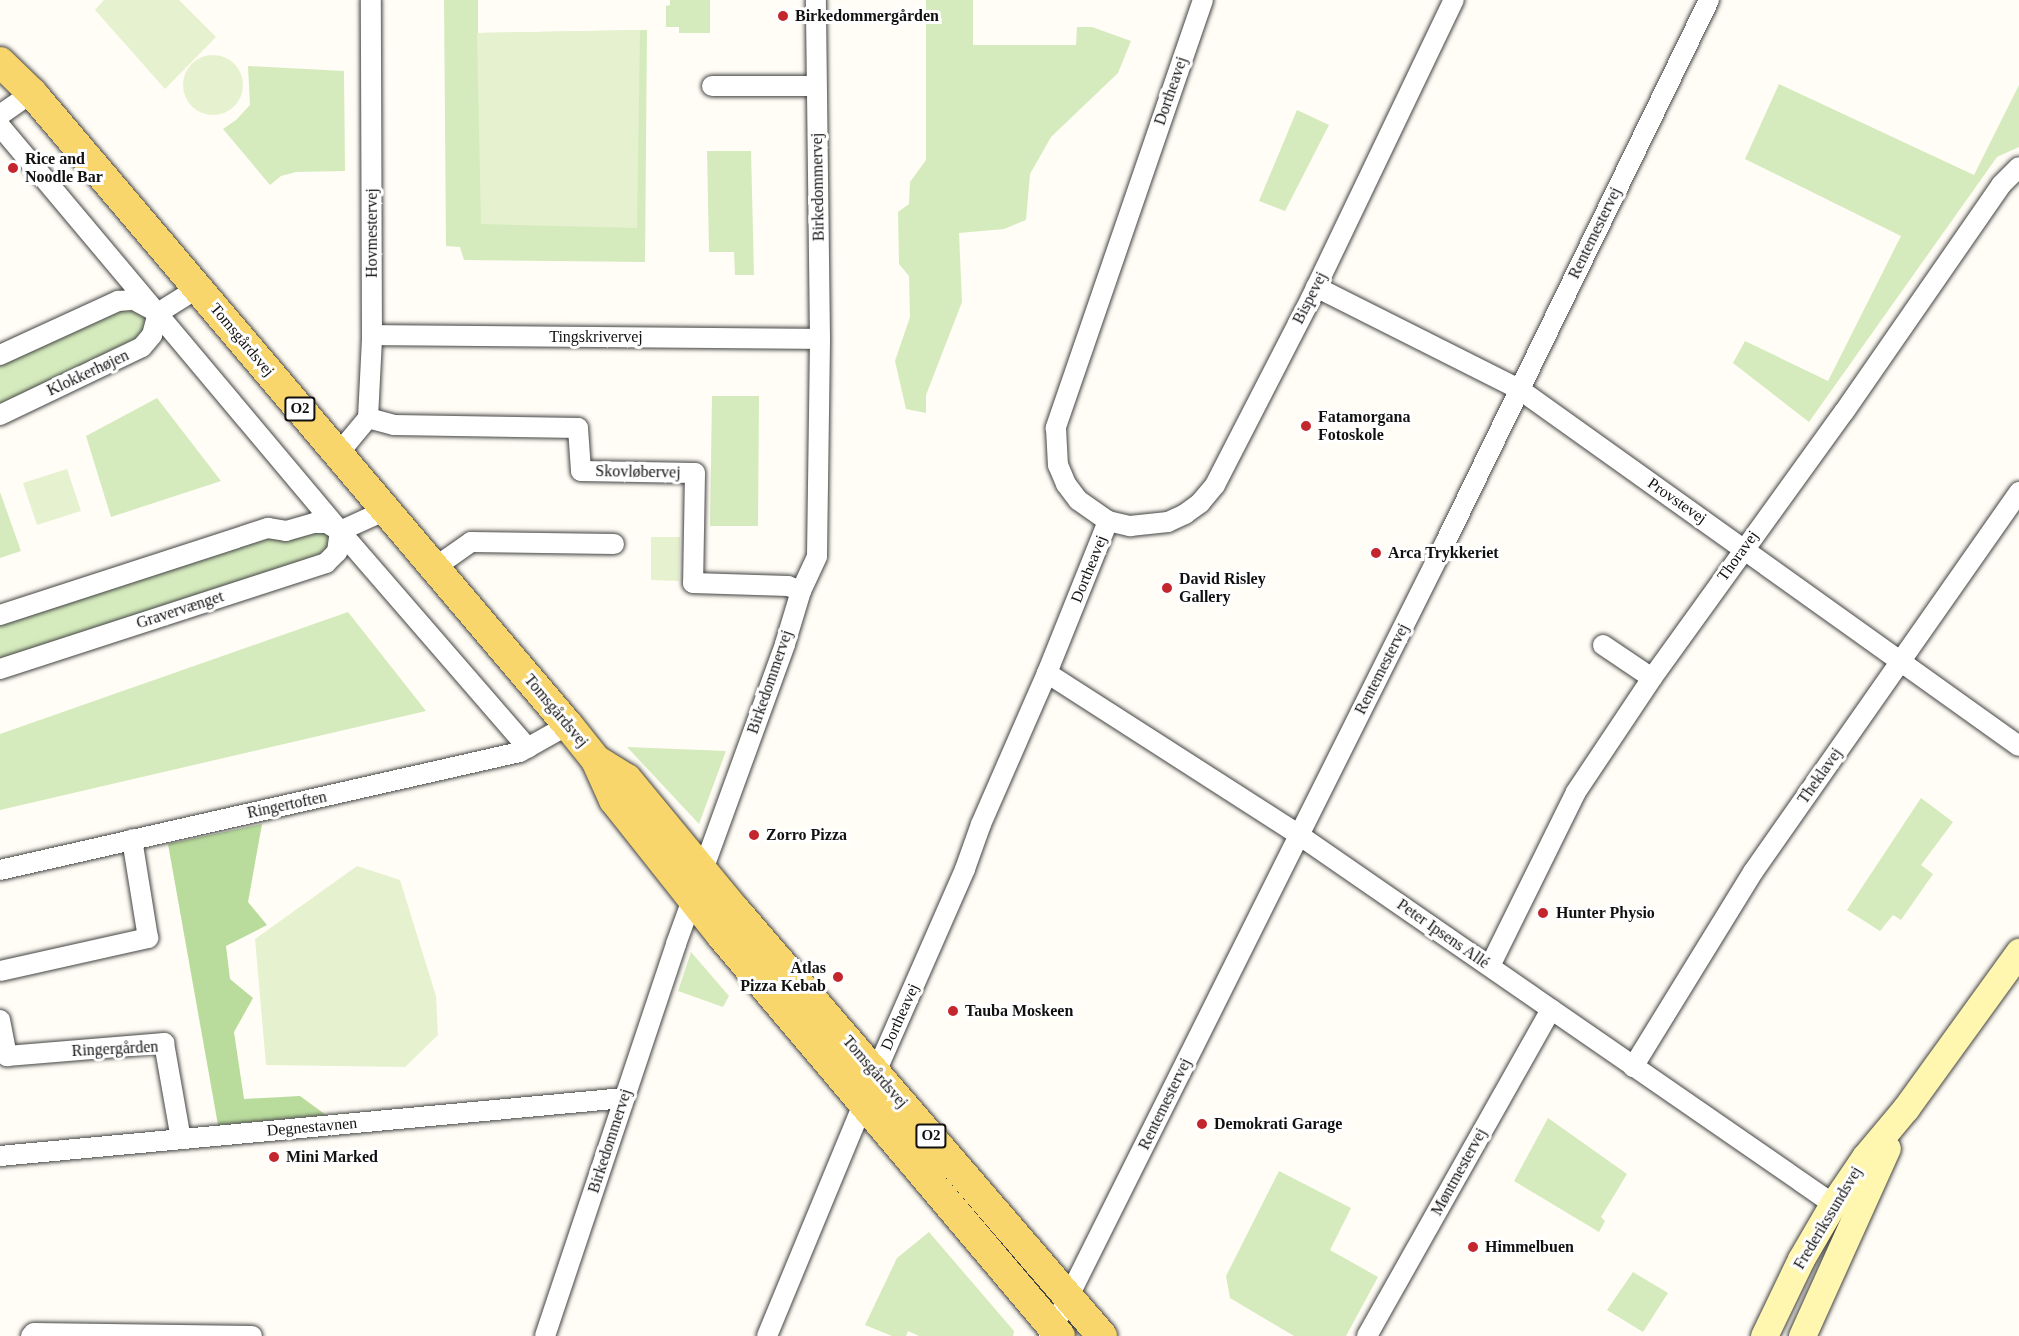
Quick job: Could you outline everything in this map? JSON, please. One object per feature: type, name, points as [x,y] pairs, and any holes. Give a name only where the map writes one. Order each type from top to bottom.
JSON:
[{"type":"main road","name":"Tomsgårdsvej","points":[[0,62],[32,93],[596,759],[627,779],[698,886],[864,1102],[1054,1333]]},
{"type":"main road","name":"Tomsgårdsvej","points":[[698,886],[876,1072],[1102,1336]]},
{"type":"street","name":"Hovmestervej","points":[[368,418],[372,335],[371,0]]},
{"type":"street","name":"Birkedommervej","points":[[545,1336],[624,1098],[785,644],[801,591],[817,556],[820,339],[816,0]]},
{"type":"street","name":"Dortheavej","points":[[876,1072],[1047,673],[1108,521],[1078,500],[1066,484],[1058,465],[1056,428],[1203,0]]},
{"type":"street","name":"Bispevej","points":[[1108,521],[1130,526],[1149,526],[1174,519],[1200,502],[1215,485],[1316,287],[1454,0]]},
{"type":"street","name":"Rentemestervej","points":[[1054,1333],[1069,1296],[1299,835],[1709,0]]},
{"type":"street","points":[[712,86],[816,86]]},
{"type":"street","points":[[0,115],[32,93]]},
{"type":"street","points":[[0,126],[340,531],[528,748]]},
{"type":"street","name":"Thoravej","points":[[1490,966],[1576,792],[1652,678],[1844,412],[2001,184],[2019,167]]},
{"type":"street","name":"Provstevej","points":[[1316,287],[1519,389],[2019,746]]},
{"type":"street","points":[[158,313],[198,288]]},
{"type":"street","points":[[0,355],[118,301],[134,300],[158,313]]},
{"type":"street","name":"Klokkerhøjen","points":[[0,415],[142,348],[152,335],[158,313]]},
{"type":"street","name":"Tingskrivervej","points":[[372,335],[820,339]]},
{"type":"street","points":[[338,454],[368,418]]},
{"type":"street","name":"Skovløbervej","points":[[368,418],[394,425],[578,428],[581,471],[695,473],[693,583],[788,586],[801,591]]},
{"type":"street","name":"Theklavej","points":[[1633,1067],[1753,872],[2019,492]]},
{"type":"street","points":[[340,531],[386,510]]},
{"type":"street","points":[[0,615],[268,528],[286,531],[314,523],[327,523],[340,531]]},
{"type":"street","name":"Gravervænget","points":[[0,669],[326,563],[337,552],[340,531]]},
{"type":"street","points":[[434,568],[471,542],[614,544]]},
{"type":"street","points":[[1604,645],[1652,678]]},
{"type":"street","name":"Peter Ipsens Allé","points":[[1047,673],[1299,835],[1843,1210]]},
{"type":"street","name":"Ringertoften","points":[[0,870],[520,753],[568,725]]},
{"type":"street","points":[[0,971],[148,938],[132,839]]},
{"type":"street","name":"Frederikssundsvej","points":[[1764,1336],[1801,1259],[1843,1210],[1906,1108],[2019,952]]},
{"type":"street","name":"Møntmestervej","points":[[1367,1336],[1551,1009]]},
{"type":"street","name":"Ringergården","points":[[0,1020],[7,1056],[165,1043],[181,1139]]},
{"type":"street","name":"Degnestavnen","points":[[0,1156],[624,1098]]},
{"type":"street","points":[[767,1336],[864,1102]]},
{"type":"street","name":"Frederikssundsvej","points":[[1802,1336],[1843,1210]]},
{"type":"street","points":[[31,1336],[34,1334],[252,1336]]},
{"type":"green space","points":[[104,0],[179,0],[216,37],[165,89],[95,10]]},
{"type":"green space","points":[[444,0],[478,0],[478,33],[647,30],[645,262],[464,260],[460,247],[446,246]]},
{"type":"green space","points":[[670,0],[710,0],[710,33],[679,33],[679,27],[666,27],[666,6],[670,5]]},
{"type":"green space","points":[[926,0],[973,0],[973,45],[1076,45],[1077,27],[1092,27],[1131,41],[1118,73],[1051,137],[1030,174],[1026,220],[1004,229],[959,233],[962,302],[926,395],[926,413],[906,409],[895,361],[910,317],[909,276],[899,264],[898,212],[909,204],[910,182],[926,160]]},
{"type":"green space","points":[[640,30],[637,228],[481,224],[477,33]]},
{"type":"green space","points":[[207,55],[219,55],[230,60],[238,68],[243,85],[241,97],[230,110],[219,115],[207,115],[196,110],[188,102],[183,91],[183,79],[188,68],[196,60]]},
{"type":"green space","points":[[248,66],[344,71],[345,171],[296,172],[281,176],[270,185],[223,129],[236,120],[250,105]]},
{"type":"green space","points":[[1779,84],[1974,175],[2019,85],[2019,147],[1997,157],[1809,422],[1733,363],[1745,341],[1828,381],[1901,236],[1745,159]]},
{"type":"green space","points":[[1297,110],[1329,125],[1285,211],[1259,201]]},
{"type":"green space","points":[[707,151],[751,151],[754,275],[735,275],[734,252],[709,252]]},
{"type":"green space","points":[[117,309],[131,309],[148,316],[143,331],[134,342],[0,405],[0,363]]},
{"type":"green space","points":[[712,396],[759,396],[758,526],[710,526]]},
{"type":"green space","points":[[157,398],[221,481],[111,517],[86,436]]},
{"type":"green space","points":[[67,469],[81,511],[37,525],[23,483]]},
{"type":"green space","points":[[0,492],[21,551],[0,558]]},
{"type":"green space","points":[[334,532],[326,549],[316,558],[0,663],[0,623],[264,537]]},
{"type":"green space","points":[[651,537],[680,537],[679,581],[651,580]]},
{"type":"green space","points":[[348,612],[426,711],[0,810],[0,734]]},
{"type":"green space","points":[[627,747],[726,751],[699,824]]},
{"type":"green space","points":[[1921,798],[1953,822],[1921,865],[1933,874],[1901,920],[1893,915],[1880,931],[1847,910]]},
{"type":"green space","points":[[262,824],[248,902],[267,925],[226,946],[230,979],[253,998],[234,1032],[244,1099],[300,1096],[326,1115],[218,1125],[168,844]]},
{"type":"green space","points":[[357,866],[400,880],[436,996],[438,1035],[405,1067],[266,1065],[255,939]]},
{"type":"green space","points":[[691,952],[729,996],[723,1007],[678,991]]},
{"type":"green space","points":[[1548,1118],[1627,1174],[1601,1217],[1605,1221],[1599,1232],[1514,1181]]},
{"type":"green space","points":[[1279,1171],[1351,1208],[1330,1250],[1378,1277],[1346,1336],[1294,1336],[1230,1298],[1226,1276]]},
{"type":"green space","points":[[929,1232],[1014,1331],[1013,1336],[919,1336],[908,1331],[906,1336],[892,1336],[865,1325],[897,1258]]},
{"type":"green space","points":[[1633,1272],[1668,1293],[1643,1332],[1607,1310]]},
{"type":"place","name":"Birkedommergården","points":[[783,16]]},
{"type":"place","name":"Rice and Noodle Bar","points":[[13,168]]},
{"type":"place","name":"Fatamorgana Fotoskole","points":[[1306,426]]},
{"type":"place","name":"Arca Trykkeriet","points":[[1376,553]]},
{"type":"place","name":"David Risley Gallery","points":[[1167,588]]},
{"type":"place","name":"Zorro Pizza","points":[[754,835]]},
{"type":"place","name":"Hunter Physio","points":[[1543,913]]},
{"type":"place","name":"Atlas Pizza Kebab","points":[[838,977]]},
{"type":"place","name":"Tauba Moskeen","points":[[953,1011]]},
{"type":"place","name":"Demokrati Garage","points":[[1202,1124]]},
{"type":"place","name":"Mini Marked","points":[[274,1157]]},
{"type":"place","name":"Himmelbuen","points":[[1473,1247]]}]
